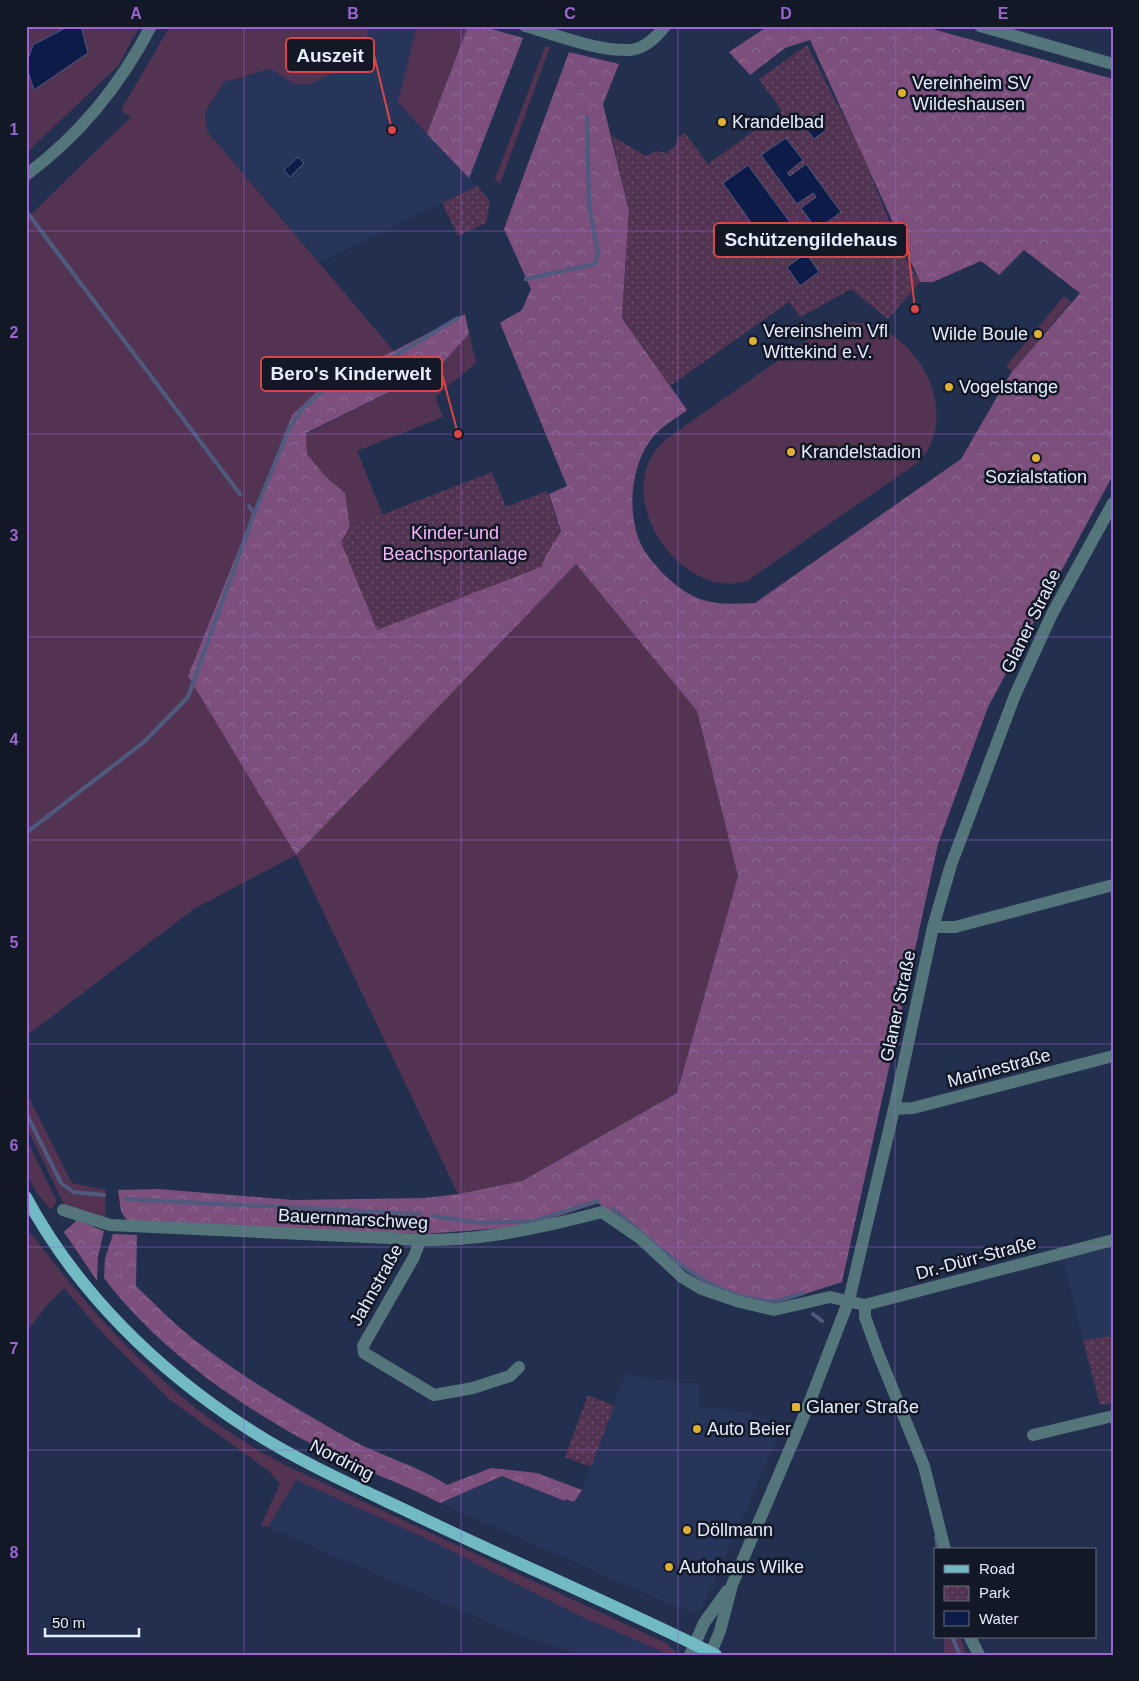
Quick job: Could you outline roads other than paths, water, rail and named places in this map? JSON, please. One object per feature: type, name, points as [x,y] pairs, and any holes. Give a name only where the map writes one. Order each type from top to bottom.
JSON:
[{"type":"main road","name":"Nordring","points":[[28,1199],[57,1245],[110,1313],[137,1342],[195,1391],[248,1429],[351,1484],[692,1650],[712,1654]]},
{"type":"street","points":[[26,175],[72,138],[102,104],[138,52],[151,26]]},
{"type":"street","points":[[524,26],[599,47],[632,50],[642,46],[658,35],[664,26]]},
{"type":"street","points":[[980,26],[1113,64]]},
{"type":"street","name":"Glaner Straße","points":[[712,1654],[732,1585],[806,1411],[849,1300],[894,1109],[933,927],[967,819],[1015,695],[1052,614],[1113,503]]},
{"type":"street","points":[[933,927],[955,927],[1113,885]]},
{"type":"street","name":"Marinestraße","points":[[894,1109],[913,1108],[1113,1056]]},
{"type":"street","name":"Bauernmarschweg","points":[[64,1210],[110,1225],[388,1238],[420,1242],[531,1230],[602,1212],[640,1238],[682,1277],[702,1289],[740,1302],[774,1310],[830,1297],[849,1300]]},
{"type":"street","name":"Dr.-Dürr-Straße","points":[[865,1305],[1113,1240]]},
{"type":"street","name":"Jahnstraße","points":[[420,1242],[414,1257],[363,1346],[364,1353],[434,1395],[473,1388],[510,1376],[519,1367]]},
{"type":"street","points":[[849,1300],[865,1305],[865,1317],[878,1353],[924,1466],[944,1548]]},
{"type":"street","points":[[1033,1435],[1113,1416]]},
{"type":"street","name":"Glaner Straße","points":[[692,1650],[704,1623],[732,1585]]},
{"type":"street","points":[[970,1638],[979,1655]]},
{"type":"water","points":[[69,26],[81,26],[88,53],[34,90],[26,65],[33,45]]},
{"type":"water","points":[[815,115],[826,130],[814,139],[803,125]]},
{"type":"water","points":[[786,138],[803,160],[787,173],[790,176],[806,164],[841,212],[817,230],[801,208],[816,197],[813,193],[797,204],[761,155]]},
{"type":"water","points":[[298,157],[304,163],[290,177],[284,170]]},
{"type":"water","points":[[748,165],[803,240],[777,259],[723,183]]},
{"type":"water","points":[[806,253],[819,272],[800,286],[787,267]]},
{"type":"waterway","points":[[526,279],[595,264],[598,254],[589,204],[587,117]]},
{"type":"waterway","points":[[26,211],[240,494]]},
{"type":"waterway","points":[[26,833],[144,742],[188,697],[254,514],[290,427],[303,408],[329,386],[396,355],[458,318]]},
{"type":"waterway","points":[[249,506],[254,514]]},
{"type":"waterway","points":[[26,1113],[61,1183],[73,1192],[104,1195]]},
{"type":"waterway","points":[[125,1199],[420,1214]]},
{"type":"waterway","points":[[433,1216],[480,1223],[534,1221],[598,1201]]},
{"type":"waterway","points":[[613,1209],[667,1255],[687,1269],[728,1292],[750,1298],[773,1301],[803,1293]]},
{"type":"waterway","points":[[813,1314],[822,1321]]},
{"type":"waterway","points":[[936,1537],[938,1548]]},
{"type":"waterway","points":[[952,1638],[960,1655]]},
{"type":"place","name":"Vereinheim SV Wildeshausen","points":[[902,93]]},
{"type":"place","name":"Krandelbad","points":[[722,122]]},
{"type":"place","name":"Auszeit","points":[[392,130]]},
{"type":"place","name":"Schützengildehaus","points":[[915,309]]},
{"type":"place","name":"Wilde Boule","points":[[1038,334]]},
{"type":"place","name":"Vereinsheim Vfl Wittekind e.V.","points":[[753,341]]},
{"type":"place","name":"Vogelstange","points":[[949,387]]},
{"type":"place","name":"Bero's Kinderwelt","points":[[458,434]]},
{"type":"place","name":"Krandelstadion","points":[[791,452]]},
{"type":"place","name":"Sozialstation","points":[[1036,458]]},
{"type":"place","name":"Glaner Straße","points":[[796,1407]]},
{"type":"place","name":"Auto Beier","points":[[697,1429]]},
{"type":"place","name":"Döllmann","points":[[687,1530]]},
{"type":"place","name":"Autohaus Wilke","points":[[669,1567]]},
{"type":"park label","name":"Kinder-und Beachsportanlage","points":[[455,543]]}]
